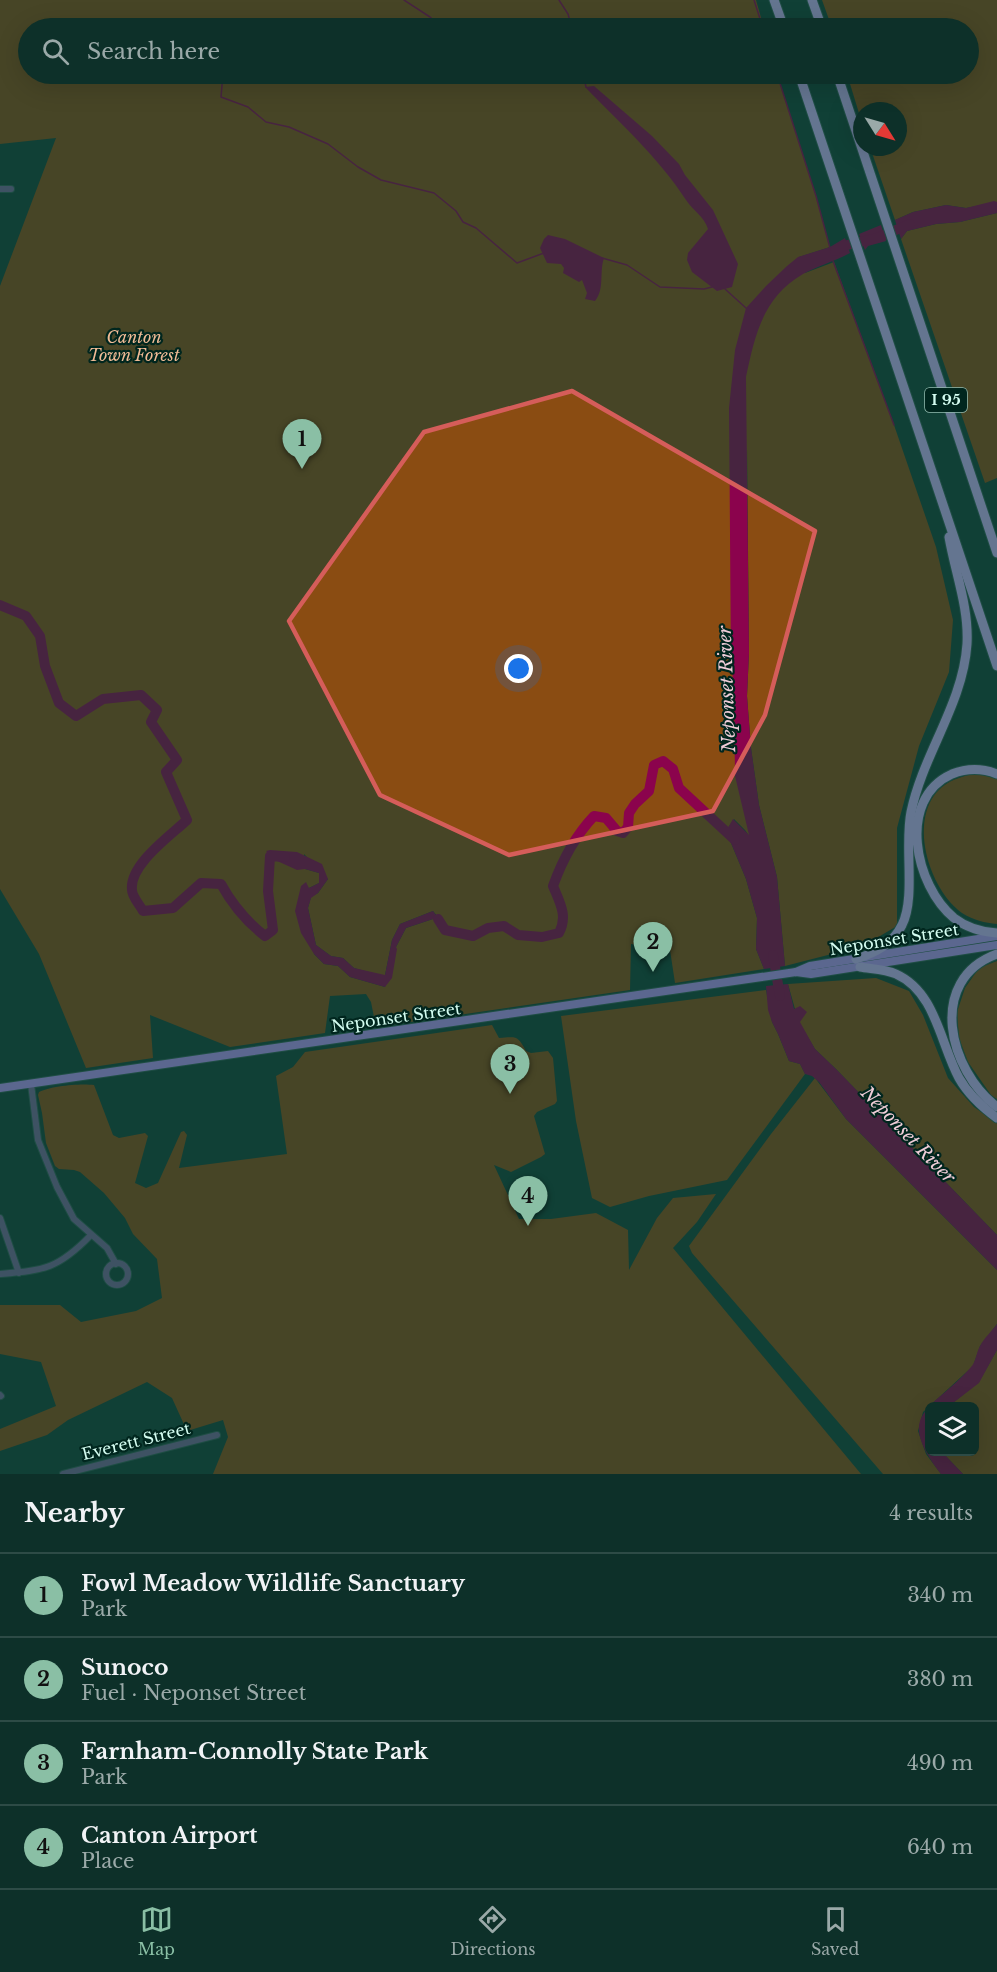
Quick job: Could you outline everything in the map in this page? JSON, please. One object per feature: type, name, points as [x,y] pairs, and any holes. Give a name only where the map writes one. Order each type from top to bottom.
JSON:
[{"type":"highway","points":[[774,0],[780,18]]},
{"type":"highway","points":[[812,0],[818,18]]},
{"type":"highway","name":"I 95","points":[[802,84],[997,666]]},
{"type":"highway","name":"I 95","points":[[840,84],[997,553]]},
{"type":"highway","points":[[858,963],[887,944],[897,934],[905,920],[908,907],[911,812],[964,667],[967,639],[966,616],[942,502]]},
{"type":"highway","points":[[991,535],[997,547]]},
{"type":"highway","points":[[997,774],[978,769],[965,770],[940,781],[928,793],[922,806],[917,841],[925,876],[944,907],[966,926],[997,935]]},
{"type":"highway","points":[[997,954],[979,963],[965,978],[955,996],[952,1020],[955,1046],[964,1068],[979,1091],[997,1107]]},
{"type":"highway","points":[[858,963],[896,974],[920,993],[931,1010],[961,1081],[975,1098],[997,1118]]},
{"type":"main road","name":"Neponset Street","points":[[858,963],[997,935]]},
{"type":"main road","name":"Neponset Street","points":[[0,1088],[757,978],[796,972],[810,966],[858,963],[997,945]]},
{"type":"street","points":[[0,189],[11,189]]},
{"type":"street","points":[[31,1084],[38,1140],[43,1157],[66,1207],[74,1219],[107,1248],[116,1264]]},
{"type":"street","points":[[0,1218],[19,1272]]},
{"type":"street","points":[[0,1274],[51,1267],[74,1252],[91,1235]]},
{"type":"street","name":"Everett Street","points":[[63,1474],[217,1434]]},
{"type":"highlighted area","points":[[572,391],[815,531],[765,715],[713,811],[509,855],[380,795],[289,621],[424,432]]},
{"type":"green space","name":"Canton Town Forest","points":[[0,0],[756,0],[761,18],[18,18],[18,84],[780,84],[830,247],[799,257],[805,273],[834,262],[936,547],[953,620],[949,672],[919,746],[897,828],[897,926],[863,946],[785,966],[777,877],[759,805],[747,696],[749,653],[747,447],[740,669],[756,846],[734,819],[726,831],[746,879],[757,918],[756,949],[764,969],[675,983],[670,950],[631,944],[630,990],[376,1027],[371,1002],[366,994],[330,996],[325,1033],[230,1047],[150,1015],[153,1058],[86,1068],[39,954],[0,889],[0,286],[56,138],[0,144]],"holes":[[[304,854],[328,879],[318,893],[311,897],[308,908],[316,945],[331,956],[343,958],[354,968],[385,975],[392,940],[400,924],[433,911],[442,922],[446,933],[433,919],[406,928],[396,947],[385,987],[350,977],[338,966],[324,964],[314,954],[301,886],[309,888],[319,883],[319,873],[305,869]]]},
{"type":"green space","points":[[822,0],[997,0],[997,202],[966,208],[946,205],[913,212],[895,220],[873,156],[907,156],[907,102],[856,102],[850,84],[979,84],[979,18],[828,18]]},
{"type":"green space","points":[[997,213],[997,478],[985,483],[901,239],[907,231]]},
{"type":"green space","points":[[976,773],[997,779],[997,924],[970,918],[950,902],[940,888],[926,853],[925,816],[931,800],[946,784]]},
{"type":"green space","points":[[997,961],[997,1099],[991,1095],[968,1062],[959,1038],[957,1012],[965,988],[979,968]]},
{"type":"green space","points":[[876,978],[909,991],[923,1015],[948,1078],[974,1107],[997,1123],[997,1235],[815,1049],[799,1022],[802,1016],[795,1009],[788,984]]},
{"type":"green space","points":[[766,990],[772,1022],[789,1061],[800,1064],[805,1074],[727,1180],[649,1196],[610,1207],[592,1198],[576,1121],[561,1016]]},
{"type":"green space","points":[[492,1025],[499,1038],[516,1038],[526,1051],[531,1053],[548,1051],[553,1058],[557,1101],[534,1116],[545,1154],[511,1172],[494,1165],[519,1219],[551,1219],[596,1213],[628,1230],[629,1270],[657,1218],[673,1198],[716,1194],[697,1222],[673,1248],[861,1474],[213,1474],[228,1437],[223,1420],[187,1431],[172,1398],[147,1382],[68,1420],[47,1435],[0,1451],[0,1429],[56,1406],[41,1362],[0,1354],[0,1305],[60,1305],[81,1322],[136,1311],[162,1298],[157,1259],[133,1234],[125,1218],[104,1193],[80,1172],[59,1169],[55,1166],[46,1143],[39,1092],[50,1088],[81,1084],[94,1085],[113,1135],[119,1138],[145,1133],[148,1136],[135,1183],[146,1188],[158,1183],[181,1132],[184,1131],[187,1135],[179,1168],[287,1154],[276,1076],[293,1067],[305,1052]]},
{"type":"green space","points":[[815,1078],[846,1119],[997,1270],[997,1324],[980,1346],[973,1366],[934,1402],[925,1402],[925,1410],[918,1431],[925,1456],[928,1456],[941,1474],[883,1474],[692,1253],[689,1246]]},
{"type":"green space","points":[[997,1350],[997,1474],[963,1474],[946,1456],[979,1456],[979,1402],[954,1402],[979,1382]]},
{"type":"shaded area","points":[[594,86],[652,136],[679,164],[713,210],[738,264],[732,287],[717,291],[692,272],[687,260],[688,253],[708,229],[706,224],[651,155],[585,87]]},
{"type":"shaded area","points":[[997,202],[997,213],[907,231],[901,239],[895,220],[913,212],[946,205],[966,208]]},
{"type":"shaded area","points":[[881,225],[886,241],[868,246],[865,250],[859,234]]},
{"type":"shaded area","points":[[548,235],[565,239],[604,258],[600,291],[595,301],[585,299],[587,293],[582,280],[579,282],[563,273],[564,268],[561,264],[547,263],[540,248]]},
{"type":"shaded area","points":[[845,238],[850,253],[803,274],[778,294],[757,332],[746,377],[749,653],[747,696],[759,805],[777,877],[785,966],[764,969],[756,949],[757,918],[746,879],[726,831],[733,819],[749,835],[735,776],[734,690],[731,659],[729,408],[735,350],[746,308],[766,286],[798,257],[830,247]]},
{"type":"shaded area","points":[[266,851],[297,852],[322,864],[328,879],[318,893],[311,898],[308,908],[316,945],[331,956],[343,958],[354,968],[385,975],[392,940],[400,924],[433,911],[448,933],[433,919],[406,928],[396,947],[392,978],[385,987],[350,977],[338,966],[324,964],[314,954],[301,933],[295,911],[301,886],[306,882],[309,888],[319,883],[319,873],[305,869],[297,870],[275,860]]},
{"type":"shaded area","points":[[788,984],[794,1009],[800,1006],[807,1012],[800,1022],[815,1049],[997,1235],[997,1270],[846,1119],[819,1082],[805,1074],[800,1064],[789,1061],[768,1010],[766,986]]},
{"type":"shaded area","points":[[997,1324],[997,1350],[979,1383],[954,1402],[934,1402],[971,1367],[982,1343]]},
{"type":"shaded area","points":[[924,1413],[925,1448],[920,1437],[919,1424]]},
{"type":"shaded area","points":[[929,1456],[946,1456],[963,1474],[941,1474]]},
{"type":"waterway","points":[[404,0],[431,18]]},
{"type":"waterway","points":[[559,0],[569,18]]},
{"type":"waterway","points":[[754,0],[760,18]]},
{"type":"waterway","points":[[222,84],[221,97],[248,107],[266,122],[289,127],[328,144],[358,167],[381,180],[434,193],[456,211],[463,222],[476,228],[517,263],[544,253]]},
{"type":"waterway","points":[[780,84],[830,248]]},
{"type":"waterway","name":"Neponset River","points":[[835,251],[843,246],[877,238],[910,224]]},
{"type":"waterway","points":[[602,258],[627,265],[660,287],[704,289],[712,287]]},
{"type":"waterway","points":[[833,261],[894,425]]},
{"type":"waterway","points":[[725,289],[746,308]]},
{"type":"waterway","points":[[0,605],[26,616],[40,636],[45,666],[59,703],[76,716],[103,699],[141,695],[157,710],[151,722],[177,760],[166,772],[187,820],[152,852],[137,871],[133,880],[132,893],[143,911],[173,908],[201,883],[221,884],[240,912],[265,936],[273,930],[268,891],[270,856],[285,857]]},
{"type":"waterway","points":[[438,919],[445,930],[473,936],[488,928],[504,926],[518,935],[542,937],[559,933],[563,915],[553,886],[575,840],[594,816],[606,818],[617,831],[623,833],[628,827],[629,813],[649,791],[654,765],[663,761],[673,769],[679,788],[735,840]]},
{"type":"waterway","name":"Neponset River","points":[[773,955],[780,996]]},
{"type":"place","name":"Fowl Meadow Wildlife Sanctuary","points":[[302,469]]},
{"type":"place","name":"Sunoco","points":[[653,972]]},
{"type":"place","name":"Farnham-Connolly State Park","points":[[510,1094]]},
{"type":"place","name":"Canton Airport","points":[[528,1226]]}]
